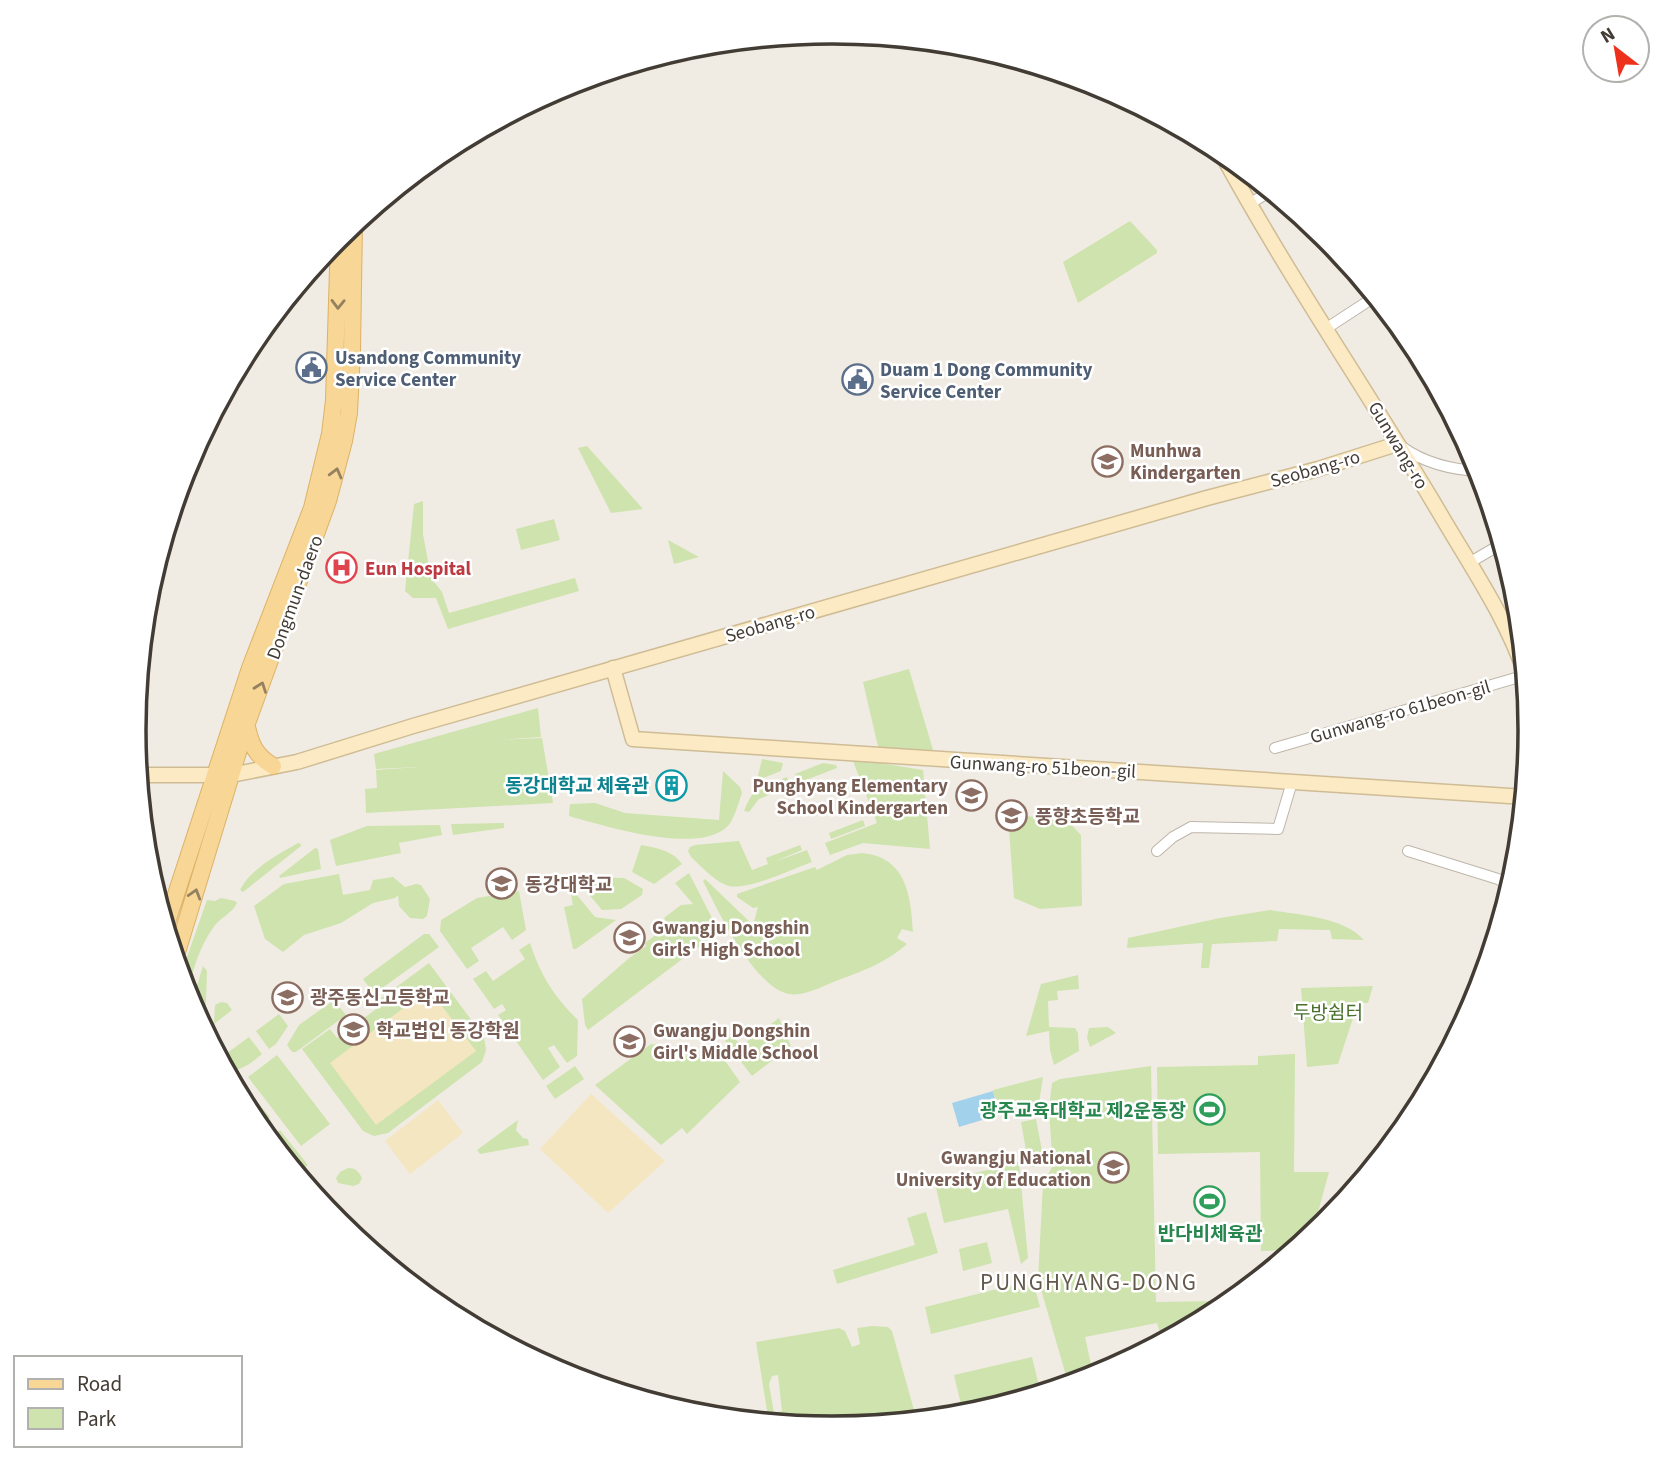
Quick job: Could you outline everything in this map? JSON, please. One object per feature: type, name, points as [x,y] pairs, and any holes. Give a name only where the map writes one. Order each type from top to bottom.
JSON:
[{"type":"main road","name":"Gunwang-ro","points":[[1231,172],[1469,563],[1513,645]]},
{"type":"main road","name":"Dongmun-daero","points":[[180,944],[246,726],[328,501],[344,441],[349,413],[354,239]]},
{"type":"main road","name":"Dongmun-daero","points":[[170,912],[250,668],[312,508],[330,434],[337,352],[339,254]]},
{"type":"main road","name":"Seobang-ro","points":[[147,775],[231,775],[297,762],[613,668],[1318,469],[1397,444]]},
{"type":"main road","name":"Gunwang-ro 51beon-gil","points":[[613,668],[634,738],[1516,796]]},
{"type":"main road","points":[[246,726],[254,751],[273,766]]},
{"type":"street","points":[[1249,204],[1263,196]]},
{"type":"street","points":[[1327,328],[1368,301]]},
{"type":"street","points":[[1397,444],[1417,457],[1455,470],[1468,470]]},
{"type":"street","points":[[1469,563],[1494,548]]},
{"type":"street","name":"Gunwang-ro 61beon-gil","points":[[1275,748],[1517,678]]},
{"type":"street","points":[[1157,851],[1173,837],[1191,827],[1278,829],[1292,782]]},
{"type":"street","points":[[1408,851],[1502,881]]},
{"type":"green space","points":[[1130,221],[1157,253],[1078,303],[1063,262]]},
{"type":"green space","points":[[587,446],[643,509],[611,513],[578,448]]},
{"type":"green space","points":[[423,501],[423,534],[431,578],[442,592],[449,613],[575,578],[579,591],[448,629],[436,598],[413,598],[405,591],[414,504]]},
{"type":"green space","points":[[554,519],[560,540],[521,550],[516,529]]},
{"type":"green space","points":[[668,540],[699,557],[674,564]]},
{"type":"green space","points":[[909,669],[936,760],[880,755],[863,682]]},
{"type":"green space","points":[[538,708],[541,737],[498,740],[542,738],[553,803],[366,813],[365,789],[377,788],[376,770],[419,767],[376,769],[374,754]]},
{"type":"green space","points":[[762,759],[783,763],[781,771],[761,779],[758,776]]},
{"type":"green space","points":[[855,759],[923,770],[930,849],[863,843],[830,855],[825,843],[877,823],[853,761]]},
{"type":"green space","points":[[823,763],[836,765],[837,768],[798,783],[795,774]]},
{"type":"green space","points":[[723,771],[740,787],[742,793],[730,824],[713,835],[694,838],[650,836],[569,816],[570,804],[595,803],[625,813],[719,820]]},
{"type":"green space","points":[[787,777],[791,786],[759,799],[749,812],[744,811],[756,791]]},
{"type":"green space","points":[[1008,815],[1066,819],[1081,835],[1082,906],[1040,909],[1014,898]]},
{"type":"green space","points":[[863,820],[865,826],[831,839],[829,833]]},
{"type":"green space","points":[[504,823],[504,828],[453,835],[451,824]]},
{"type":"green space","points":[[440,825],[442,835],[399,843],[401,853],[336,866],[330,840],[367,826]]},
{"type":"green space","points":[[739,841],[752,870],[768,864],[766,858],[800,845],[802,850],[774,862],[807,850],[812,862],[756,883],[734,887],[721,883],[712,876],[688,851],[695,845]]},
{"type":"green space","points":[[298,843],[301,846],[243,892],[240,890],[258,869]]},
{"type":"green space","points":[[641,845],[669,853],[682,864],[654,884],[632,872]]},
{"type":"green space","points":[[315,848],[318,849],[321,869],[280,878],[279,876]]},
{"type":"green space","points":[[862,853],[877,856],[897,870],[908,892],[913,932],[902,929],[897,938],[907,944],[884,961],[801,994],[789,994],[763,978],[738,946],[703,881],[705,879],[753,925],[758,907],[753,908],[737,897],[737,894],[815,867],[817,870],[847,855]]},
{"type":"green space","points":[[689,873],[717,933],[588,1030],[582,999],[669,925],[664,918],[681,905],[693,904],[675,883]]},
{"type":"green space","points":[[339,874],[343,895],[370,890],[373,880],[393,877],[405,887],[421,885],[430,899],[427,916],[423,919],[410,918],[399,906],[398,895],[373,903],[341,923],[304,935],[283,952],[265,939],[254,906],[284,884]]},
{"type":"green space","points":[[624,878],[643,889],[642,895],[621,909],[602,910],[581,885],[583,879]]},
{"type":"green space","points":[[572,889],[595,917],[616,920],[576,949],[573,949],[564,907],[573,905]]},
{"type":"green space","points":[[519,891],[526,930],[512,940],[503,927],[471,948],[479,961],[467,969],[440,931],[441,920],[477,898]]},
{"type":"green space","points":[[221,898],[237,903],[208,936],[192,977],[186,961],[207,900],[215,901]]},
{"type":"green space","points":[[1270,910],[1333,922],[1345,926],[1364,940],[1332,939],[1330,930],[1279,929],[1277,941],[1212,944],[1209,968],[1201,968],[1203,943],[1127,948],[1128,938]]},
{"type":"green space","points":[[424,934],[429,934],[439,947],[374,994],[363,979]]},
{"type":"green space","points":[[530,943],[549,984],[578,1020],[577,1056],[567,1063],[554,1045],[548,1048],[560,1067],[543,1080],[498,1015],[506,1010],[502,1004],[494,1009],[473,979],[486,971],[493,981],[525,959],[519,950]]},
{"type":"green space","points":[[429,963],[484,1037],[486,1050],[482,1062],[388,1133],[374,1136],[363,1131],[302,1049],[330,1029],[337,1038],[383,1004],[380,999]]},
{"type":"green space","points":[[203,966],[207,971],[206,1010],[198,993],[196,988]]},
{"type":"green space","points":[[1078,975],[1079,989],[1057,991],[1058,1000],[1048,1001],[1049,1027],[1075,1028],[1078,1033],[1079,1051],[1054,1065],[1049,1031],[1026,1036],[1041,984]]},
{"type":"green space","name":"두방쉼터","points":[[1373,986],[1368,1003],[1358,1003],[1338,1064],[1307,1067],[1301,988]]},
{"type":"green space","points":[[334,1000],[346,1015],[296,1052],[292,1052],[287,1045],[299,1025]]},
{"type":"green space","points":[[227,1003],[232,1010],[214,1024],[215,1005]]},
{"type":"green space","points":[[279,1014],[288,1026],[276,1044],[269,1049],[256,1031]]},
{"type":"green space","points":[[779,1018],[791,1046],[752,1076],[725,1041],[732,1035],[741,1046]]},
{"type":"green space","points":[[1108,1027],[1116,1033],[1090,1047],[1087,1038],[1089,1028]]},
{"type":"green space","points":[[249,1037],[262,1054],[236,1069],[227,1053]]},
{"type":"green space","points":[[651,1044],[660,1045],[668,1056],[678,1061],[694,1051],[700,1059],[716,1048],[740,1082],[687,1134],[682,1128],[661,1145],[595,1085]]},
{"type":"green space","points":[[1295,1054],[1294,1172],[1329,1172],[1317,1217],[1281,1250],[1261,1251],[1260,1152],[1158,1154],[1157,1067],[1258,1065],[1258,1056]]},
{"type":"green space","points":[[277,1055],[330,1124],[301,1146],[248,1077]]},
{"type":"green space","points":[[575,1066],[584,1079],[555,1099],[546,1086]]},
{"type":"green space","points":[[1151,1066],[1156,1302],[1215,1301],[1160,1333],[1157,1323],[1085,1337],[1091,1366],[1066,1376],[1038,1279],[1043,1184],[1052,1167],[1071,1165],[1072,1157],[1052,1156],[1049,1108],[1052,1083],[1060,1079]]},
{"type":"green space","points":[[1043,1077],[1039,1103],[999,1115],[993,1090]]},
{"type":"green space","points":[[249,1093],[270,1117],[267,1120]]},
{"type":"green space","points":[[1036,1119],[1043,1156],[1037,1166],[1029,1167],[1021,1122]]},
{"type":"green space","points":[[518,1120],[516,1130],[523,1138],[528,1139],[529,1145],[480,1154],[477,1150]]},
{"type":"green space","points":[[280,1130],[308,1165],[304,1168],[276,1133]]},
{"type":"green space","points":[[1019,1162],[1028,1258],[1021,1264],[1008,1209],[944,1223],[935,1183]]},
{"type":"green space","points":[[348,1168],[359,1173],[362,1178],[359,1184],[353,1186],[338,1183],[336,1178],[340,1172]]},
{"type":"green space","points":[[926,1212],[938,1253],[837,1284],[833,1270],[915,1245],[907,1218]]},
{"type":"green space","points":[[987,1242],[992,1263],[963,1271],[959,1249]]},
{"type":"green space","points":[[1033,1280],[1040,1307],[931,1334],[925,1307]]},
{"type":"green space","points":[[888,1327],[892,1331],[914,1412],[832,1417],[768,1414],[756,1342],[839,1328],[845,1331],[852,1347],[860,1344],[857,1328]],"holes":[[[778,1375],[782,1411],[774,1413],[769,1384],[772,1376]]]},
{"type":"green space","points":[[1032,1357],[1039,1385],[961,1405],[954,1375]]},
{"type":"sand","points":[[429,989],[476,1051],[376,1125],[330,1063]]},
{"type":"sand","points":[[591,1094],[665,1161],[608,1213],[540,1149]]},
{"type":"sand","points":[[438,1100],[463,1133],[410,1174],[385,1141]]},
{"type":"water","points":[[993,1091],[999,1115],[959,1127],[952,1103]]},
{"type":"place","name":"Usandong Community Service Center","points":[[312,368]]},
{"type":"place","name":"Duam 1 Dong Community Service Center","points":[[857,380]]},
{"type":"place","name":"Munhwa Kindergarten","points":[[1107,461]]},
{"type":"place","name":"Eun Hospital","points":[[342,568]]},
{"type":"place","name":"동강대학교 체육관","points":[[672,785]]},
{"type":"place","name":"Punghyang Elementary School Kindergarten","points":[[971,796]]},
{"type":"place","name":"풍향초등학교","points":[[1012,816]]},
{"type":"place","name":"동강대학교","points":[[502,884]]},
{"type":"place","name":"Gwangju Dongshin Girls' High School","points":[[629,938]]},
{"type":"place","name":"광주동신고등학교","points":[[287,997]]},
{"type":"place","name":"학교법인 동강학원","points":[[353,1030]]},
{"type":"place","name":"Gwangju Dongshin Girl's Middle School","points":[[630,1041]]},
{"type":"place","name":"광주교육대학교 제2운동장","points":[[1209,1110]]},
{"type":"place","name":"Gwangju National University of Education","points":[[1114,1168]]},
{"type":"place","name":"반다비체육관","points":[[1210,1202]]},
{"type":"district","name":"PUNGHYANG-DONG","points":[[1089,1282]]}]
